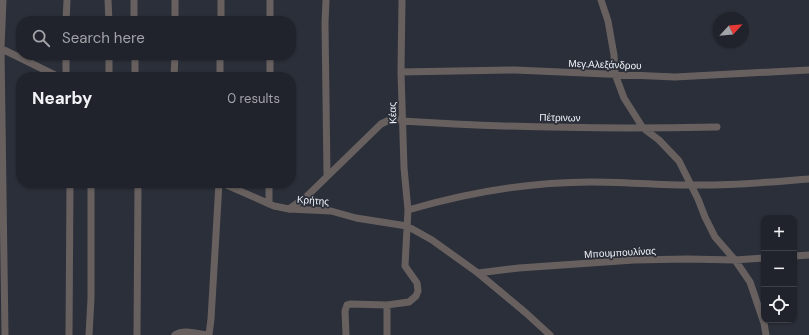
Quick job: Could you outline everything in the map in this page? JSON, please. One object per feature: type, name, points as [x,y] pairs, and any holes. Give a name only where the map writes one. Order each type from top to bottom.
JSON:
[{"type":"street","points":[[3,0],[0,48],[5,335]]},
{"type":"street","points":[[66,0],[66,16]]},
{"type":"street","points":[[108,0],[109,16]]},
{"type":"street","points":[[134,0],[134,16]]},
{"type":"street","points":[[175,0],[175,16]]},
{"type":"street","points":[[221,0],[221,16]]},
{"type":"street","points":[[270,0],[270,16]]},
{"type":"street","points":[[326,0],[327,175]]},
{"type":"street","name":"Κέας","points":[[387,304],[410,302],[416,296],[418,291],[417,283],[405,266],[408,210],[402,121],[402,0]]},
{"type":"street","points":[[601,0],[608,20],[614,55],[615,74],[624,98],[643,128],[659,140],[679,161],[716,237],[735,260],[750,282],[764,323],[766,335]]},
{"type":"street","points":[[0,48],[16,56]]},
{"type":"street","points":[[24,60],[49,72]]},
{"type":"street","points":[[66,60],[66,72]]},
{"type":"street","points":[[109,60],[109,72]]},
{"type":"street","points":[[135,60],[135,72]]},
{"type":"street","points":[[174,72],[175,60]]},
{"type":"street","points":[[220,60],[220,72]]},
{"type":"street","points":[[270,60],[270,72]]},
{"type":"street","name":"Μεγ.Αλεξάνδρου","points":[[401,72],[515,70],[675,77],[809,70]]},
{"type":"street","name":"Πέτρινων","points":[[289,209],[305,198],[381,124],[395,119],[402,121],[461,125],[643,128],[717,127]]},
{"type":"street","points":[[408,210],[465,195],[548,184],[590,182],[691,185],[809,179]]},
{"type":"street","points":[[68,335],[70,188]]},
{"type":"street","points":[[89,335],[91,299],[91,188]]},
{"type":"street","points":[[137,335],[138,188]]},
{"type":"street","points":[[174,335],[180,332],[187,332],[208,335],[211,318],[221,188]]},
{"type":"street","name":"Κρήτης","points":[[232,188],[274,206],[289,209],[331,211],[356,218],[407,226]]},
{"type":"street","points":[[268,204],[269,188]]},
{"type":"street","points":[[407,226],[432,240],[478,273],[550,335]]},
{"type":"street","points":[[797,256],[809,255]]},
{"type":"street","name":"Μπουμπουλίνας","points":[[478,273],[520,268],[634,260],[735,260],[761,258]]},
{"type":"street","points":[[346,335],[345,312],[347,305],[351,304],[387,304],[388,335]]}]
